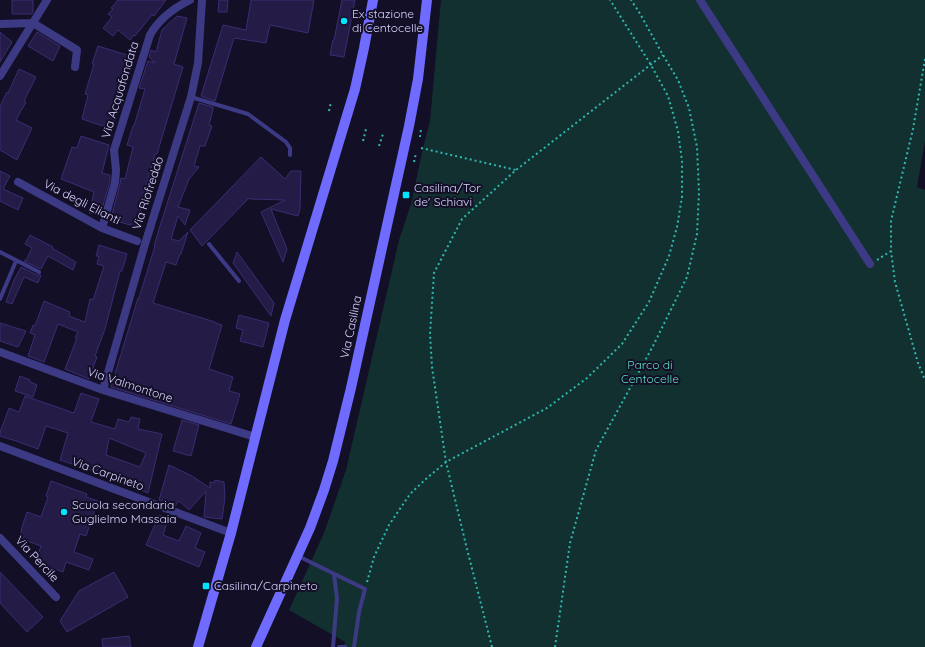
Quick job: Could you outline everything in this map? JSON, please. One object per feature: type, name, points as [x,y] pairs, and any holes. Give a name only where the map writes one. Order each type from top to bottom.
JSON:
[{"type":"main road","points":[[198,647],[231,533],[285,320],[355,88],[373,0]]},
{"type":"main road","name":"Via Casilina","points":[[256,647],[298,556],[329,476],[351,388],[417,88],[427,0]]},
{"type":"street","points":[[0,76],[47,0]]},
{"type":"street","name":"Via Acquafondata","points":[[102,228],[115,183],[116,170],[114,150],[150,35],[161,20],[176,8],[190,0]]},
{"type":"street","name":"Via Riofreddo","points":[[103,390],[145,244],[191,97],[198,63],[202,0]]},
{"type":"street","points":[[700,0],[870,264]]},
{"type":"street","points":[[0,24],[33,23],[77,50],[75,66]]},
{"type":"street","name":"Via degli Elianti","points":[[18,182],[102,228],[137,241]]},
{"type":"street","name":"Via Valmontone","points":[[0,352],[103,390],[255,437]]},
{"type":"street","name":"Via Carpineto","points":[[0,446],[231,533]]},
{"type":"street","name":"Via Percile","points":[[0,538],[56,597]]},
{"type":"lane","points":[[191,97],[248,114],[286,142],[290,148],[290,155]]},
{"type":"lane","points":[[209,244],[239,281]]},
{"type":"lane","points":[[0,252],[39,272]]},
{"type":"lane","points":[[0,300],[16,261]]},
{"type":"lane","points":[[298,556],[365,589],[359,612],[354,647]]},
{"type":"lane","points":[[333,647],[337,598],[334,575]]},
{"type":"lane","points":[[339,647],[345,647]]},
{"type":"path","points":[[365,589],[374,557],[389,524],[410,494],[446,462],[547,408],[587,378],[622,344],[649,302],[669,256],[677,227],[682,197],[682,161],[678,130],[668,96],[610,0]]},
{"type":"path","points":[[555,647],[570,543],[596,450],[653,346],[687,277],[697,234],[699,192],[697,147],[689,108],[678,80],[640,12],[631,0]]},
{"type":"path","points":[[492,647],[446,462],[432,367],[430,341],[434,273],[462,219],[516,170],[651,66],[663,55]]},
{"type":"path","points":[[925,59],[913,128],[891,221],[891,250],[895,282],[918,363],[925,380]]},
{"type":"path","points":[[329,111],[332,102]]},
{"type":"path","points":[[363,141],[366,129]]},
{"type":"path","points":[[420,137],[422,129]]},
{"type":"path","points":[[379,146],[383,134]]},
{"type":"path","points":[[421,148],[516,170]]},
{"type":"path","points":[[414,162],[416,153]]},
{"type":"path","points":[[870,264],[891,250]]},
{"type":"green space","name":"Parco di Centocelle","points":[[441,0],[925,0],[925,141],[917,187],[925,190],[925,647],[344,647],[345,642],[289,610],[324,533],[346,470],[399,240],[411,204],[430,121]]},
{"type":"building","points":[[12,0],[33,0],[32,14],[12,14]]},
{"type":"building","points":[[118,0],[166,0],[154,16],[152,15],[130,40],[118,30],[113,36],[103,28],[112,17],[108,14]]},
{"type":"building","points":[[219,0],[228,0],[227,12],[218,12]]},
{"type":"building","points":[[251,0],[314,0],[308,33],[270,25],[266,43],[234,38],[215,101],[201,96],[223,25],[246,30]]},
{"type":"building","points":[[342,0],[355,0],[344,57],[330,55]]},
{"type":"building","points":[[177,16],[187,18],[174,64],[183,67],[157,154],[155,154],[142,200],[137,227],[113,220],[113,218],[111,218],[121,178],[125,179],[133,147],[127,145],[145,89],[139,88],[148,61],[155,63],[149,57],[151,50],[156,52],[162,30]]},
{"type":"building","points":[[0,32],[12,42],[0,62]]},
{"type":"building","points":[[37,32],[60,46],[53,61],[28,46]]},
{"type":"building","points":[[98,46],[127,55],[124,59],[127,62],[112,116],[116,117],[112,129],[82,119],[88,95],[85,94]]},
{"type":"building","points":[[19,69],[36,77],[24,101],[26,102],[16,120],[32,128],[17,160],[0,150],[0,106]]},
{"type":"building","points":[[199,103],[213,107],[209,125],[212,126],[205,146],[200,146],[194,166],[199,167],[189,179],[178,207],[190,210],[185,225],[178,216],[171,239],[179,241],[188,232],[176,265],[166,262],[153,303],[222,325],[209,369],[233,377],[229,391],[240,394],[231,424],[111,387]]},
{"type":"building","points":[[81,136],[109,145],[102,173],[110,175],[110,182],[100,215],[89,213],[94,192],[61,179],[72,147],[77,148]]},
{"type":"building","points":[[261,157],[285,179],[291,171],[301,171],[300,209],[298,216],[271,209],[287,249],[283,262],[261,212],[285,200],[249,198],[202,246],[190,230]]},
{"type":"building","points":[[0,171],[10,176],[3,189],[23,198],[18,210],[0,201]]},
{"type":"building","points":[[30,235],[53,247],[52,248],[76,262],[73,270],[48,256],[41,269],[24,261],[32,248],[25,244]]},
{"type":"building","points":[[99,245],[127,254],[122,271],[120,271],[105,329],[95,356],[97,357],[89,379],[65,369],[78,332],[58,324],[44,362],[28,356],[35,335],[30,333],[33,325],[35,326],[44,301],[70,312],[69,316],[85,322],[90,299],[93,300],[104,266],[97,264],[99,256],[96,256]]},
{"type":"building","points":[[237,252],[274,303],[271,316],[233,263]]},
{"type":"building","points":[[21,267],[37,275],[41,275],[38,283],[24,277],[12,304],[6,302],[14,280]]},
{"type":"building","points":[[239,315],[269,323],[263,347],[240,341],[243,330],[236,328]]},
{"type":"building","points":[[0,323],[26,331],[18,347],[0,341]]},
{"type":"building","points":[[20,376],[37,385],[33,397],[15,391]]},
{"type":"building","points":[[81,393],[99,399],[91,422],[115,429],[118,419],[129,422],[131,417],[140,419],[138,429],[162,434],[148,493],[131,486],[133,483],[60,460],[68,433],[46,426],[38,449],[0,436],[0,432],[9,408],[19,412],[25,396],[74,413]],"holes":[[[109,438],[146,453],[140,467],[106,455]]]},
{"type":"building","points":[[182,420],[199,425],[191,456],[173,451]]},
{"type":"building","points":[[169,465],[192,476],[210,488],[210,482],[214,483],[215,480],[224,482],[225,497],[222,519],[204,517],[206,491],[189,510],[179,501],[175,506],[159,500]]},
{"type":"building","points":[[51,481],[87,494],[86,497],[98,501],[86,536],[80,534],[74,552],[93,559],[89,570],[66,562],[63,572],[35,562],[41,546],[19,538],[27,512],[41,517],[48,497],[46,496]]},
{"type":"building","points":[[159,515],[168,519],[163,535],[179,541],[186,526],[201,533],[195,548],[205,552],[199,567],[146,545]]},
{"type":"building","points":[[0,572],[43,617],[27,632],[0,603]]},
{"type":"building","points":[[114,572],[128,597],[67,632],[60,621],[79,591]]},
{"type":"building","points":[[129,636],[131,647],[103,647],[102,639]]},
{"type":"place","name":"Ex stazione di Centocelle","points":[[344,21]]},
{"type":"place","name":"Casilina/Tor de' Schiavi","points":[[406,195]]},
{"type":"place","name":"Scuola secondaria Guglielmo Massaia","points":[[64,512]]},
{"type":"place","name":"Casilina/Carpineto","points":[[206,586]]}]
